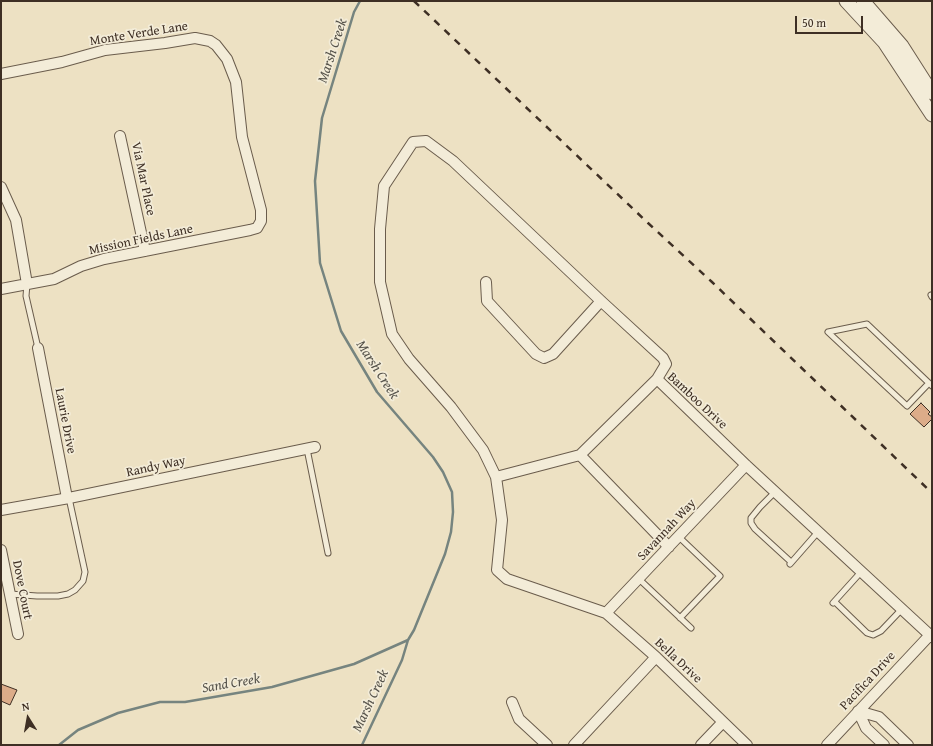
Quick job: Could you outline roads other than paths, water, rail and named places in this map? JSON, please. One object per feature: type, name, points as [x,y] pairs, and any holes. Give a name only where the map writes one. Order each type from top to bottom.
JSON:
[{"type":"street","points":[[846,1],[884,42],[932,115]]},
{"type":"street","points":[[863,1],[902,46],[932,93]]},
{"type":"street","name":"Monte Verde Lane","points":[[1,74],[62,62],[105,50],[195,38],[210,41],[216,45],[227,58],[236,82],[242,137],[261,210],[261,221]]},
{"type":"street","name":"Via Mar Place","points":[[120,136],[145,251]]},
{"type":"street","points":[[496,477],[483,450],[451,407],[410,359],[392,334],[380,282],[380,229],[384,186],[413,142],[426,141],[453,161],[601,301],[664,358],[666,364],[657,379]]},
{"type":"street","points":[[1,186],[16,220],[27,284]]},
{"type":"street","name":"Mission Fields Lane","points":[[1,289],[54,279],[81,266],[104,259],[250,230],[257,228],[261,221]]},
{"type":"street","points":[[486,282],[487,301],[536,354],[544,358],[553,354],[601,301]]},
{"type":"street","name":"Laurie Drive","points":[[38,348],[68,498]]},
{"type":"street","name":"Bamboo Drive","points":[[496,477],[580,454],[657,379],[746,465],[930,636]]},
{"type":"street","name":"Randy Way","points":[[1,510],[68,498],[311,448]]},
{"type":"street","points":[[580,454],[669,547]]},
{"type":"street","name":"Savannah Way","points":[[606,613],[746,465]]},
{"type":"street","name":"Bella Drive","points":[[496,477],[502,520],[497,570],[507,579],[606,613],[656,657],[747,745]]},
{"type":"street","name":"Dove Court","points":[[1,550],[18,634]]},
{"type":"street","name":"Pacifica Drive","points":[[826,745],[930,636]]},
{"type":"street","points":[[574,745],[656,657]]},
{"type":"street","points":[[512,702],[519,719],[547,745]]},
{"type":"street","points":[[858,711],[866,728],[884,745]]},
{"type":"street","points":[[858,711],[878,717],[908,745]]},
{"type":"street","points":[[701,745],[723,722]]},
{"type":"lane","points":[[27,284],[26,296],[38,348]]},
{"type":"lane","points":[[867,324],[931,384],[907,406],[828,332],[867,324]]},
{"type":"lane","points":[[311,448],[328,553]]},
{"type":"lane","points":[[775,492],[751,518],[751,523],[755,529],[790,563],[818,532]]},
{"type":"lane","points":[[10,594],[58,596],[68,594],[75,590],[83,581],[85,572],[68,498]]},
{"type":"lane","points":[[679,537],[720,576],[680,618]]},
{"type":"lane","points":[[861,572],[834,603],[867,633],[873,634],[881,631],[901,610]]},
{"type":"lane","points":[[639,579],[691,628]]},
{"type":"waterway","name":"Marsh Creek","points":[[360,1],[354,12],[322,118],[315,181],[320,263],[341,331],[377,392],[433,457],[443,472],[452,492],[453,512],[451,532],[445,554],[414,630],[408,640],[402,660],[362,745]]},
{"type":"waterway","name":"Sand Creek","points":[[59,745],[78,730],[118,713],[160,702],[185,702],[272,687],[354,664],[408,640]]},
{"type":"railway","points":[[414,1],[712,282],[932,493]]}]
